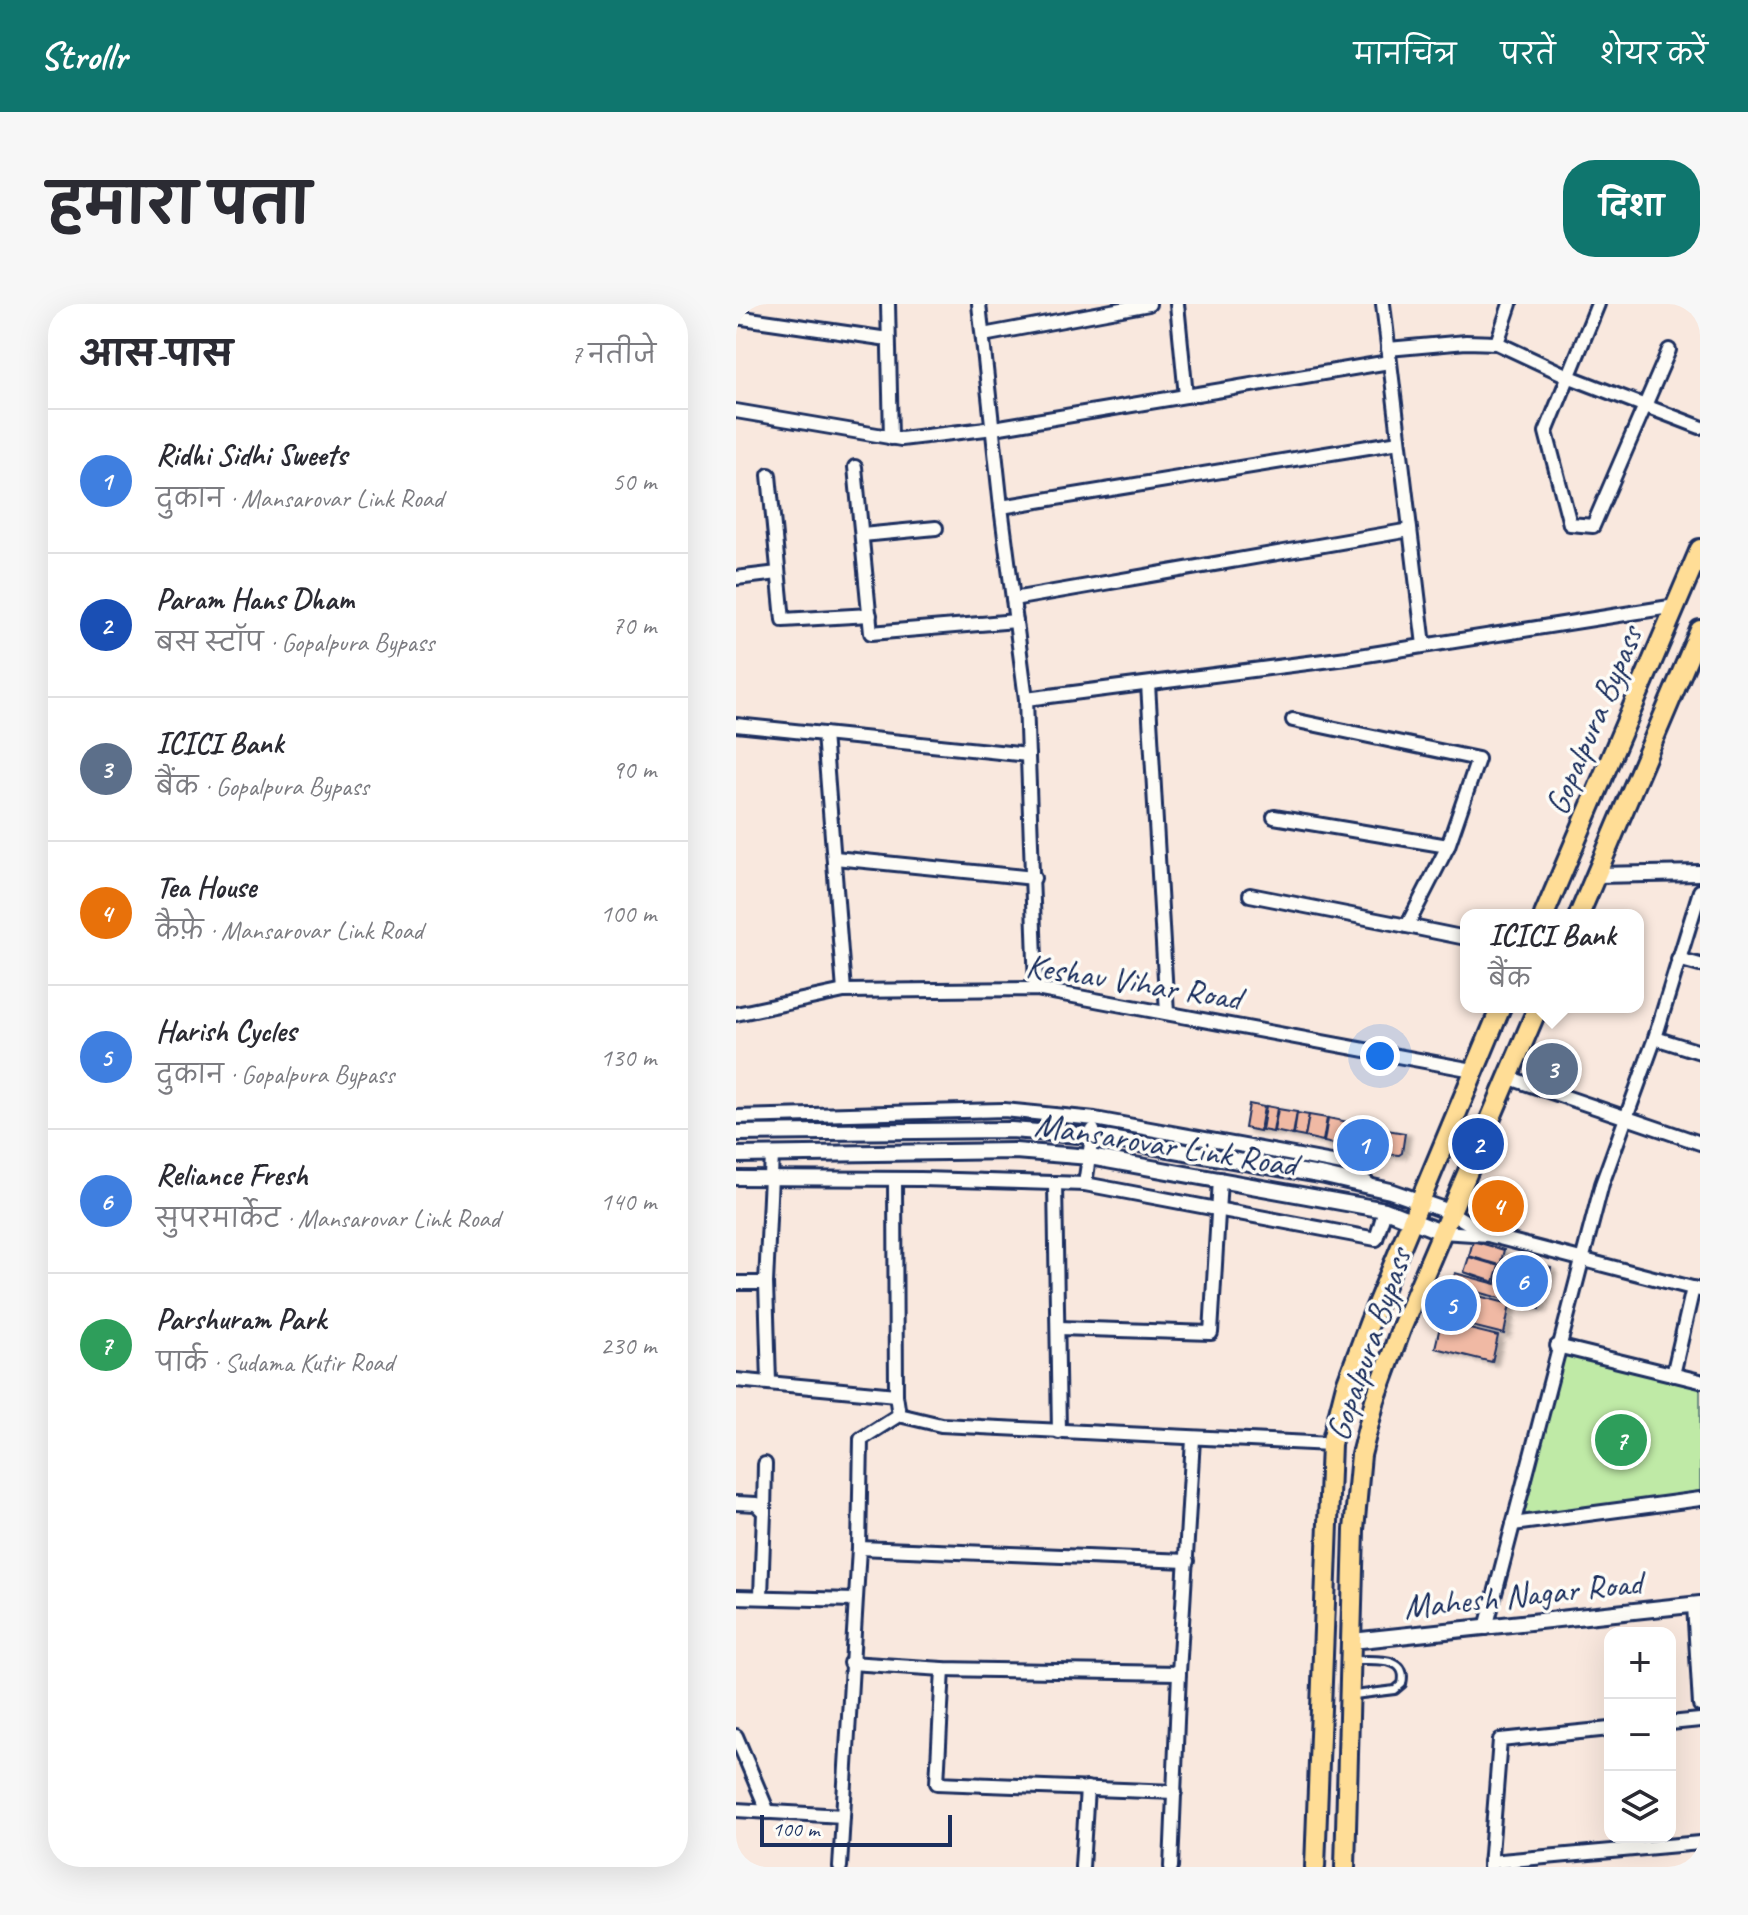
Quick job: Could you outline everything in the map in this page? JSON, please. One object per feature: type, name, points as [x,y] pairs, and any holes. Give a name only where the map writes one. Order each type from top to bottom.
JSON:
[{"type":"main road","name":"Gopalpura Bypass","points":[[1547,909],[1700,549]]},
{"type":"main road","name":"Gopalpura Bypass","points":[[1582,909],[1699,633]]},
{"type":"main road","name":"Gopalpura Bypass","points":[[1315,1867],[1331,1444],[1346,1385],[1498,1013]]},
{"type":"main road","name":"Gopalpura Bypass","points":[[1345,1867],[1354,1530],[1361,1455],[1375,1400],[1396,1343],[1535,1013]]},
{"type":"street","points":[[888,304],[891,438]]},
{"type":"street","points":[[979,304],[1026,699],[1036,989]]},
{"type":"street","points":[[983,335],[1149,304]]},
{"type":"street","points":[[1177,304],[1186,396]]},
{"type":"street","points":[[1383,304],[1424,645]]},
{"type":"street","points":[[1497,343],[1510,304]]},
{"type":"street","points":[[1598,304],[1546,432],[1570,524],[1593,526],[1669,350]]},
{"type":"street","points":[[736,317],[888,339]]},
{"type":"street","points":[[736,411],[901,439],[994,428],[1186,396],[1466,342],[1497,343],[1570,377],[1700,427]]},
{"type":"street","points":[[1001,507],[1399,442]]},
{"type":"street","points":[[855,467],[871,633],[1016,621]]},
{"type":"street","points":[[769,475],[783,620],[870,615]]},
{"type":"street","points":[[862,535],[936,528]]},
{"type":"street","points":[[1013,599],[1410,530]]},
{"type":"street","points":[[736,578],[778,573]]},
{"type":"street","points":[[1026,699],[1347,658],[1676,606]]},
{"type":"street","points":[[1148,684],[1167,1013]]},
{"type":"street","points":[[1293,720],[1478,759],[1448,846],[1407,926]]},
{"type":"street","points":[[736,725],[1028,755]]},
{"type":"street","points":[[824,734],[844,991]]},
{"type":"street","points":[[1274,817],[1448,846]]},
{"type":"street","points":[[835,858],[1034,878]]},
{"type":"street","points":[[1596,875],[1700,873]]},
{"type":"street","points":[[1486,1628],[1557,1346],[1602,1184],[1655,1038],[1700,891]]},
{"type":"street","points":[[1250,895],[1460,937]]},
{"type":"street","points":[[1678,959],[1700,965]]},
{"type":"street","name":"Keshav Vihar Road","points":[[736,1014],[844,991],[1036,989],[1473,1070]]},
{"type":"street","points":[[1655,1038],[1700,1052]]},
{"type":"street","points":[[1507,1077],[1700,1143]]},
{"type":"street","points":[[739,1133],[740,1117],[1004,1110],[1095,1119],[1343,1164],[1371,1186]]},
{"type":"street","points":[[1085,1184],[1095,1119]]},
{"type":"street","name":"Mansarovar Link Road","points":[[739,1133],[1011,1130],[1092,1136],[1371,1186],[1450,1212],[1488,1235]]},
{"type":"street","name":"Mansarovar Link Road","points":[[736,1155],[1015,1151],[1090,1157],[1385,1210],[1441,1232],[1488,1235]]},
{"type":"street","points":[[769,1382],[766,1283],[772,1155]]},
{"type":"street","points":[[736,1178],[1085,1184],[1376,1239],[1385,1210]]},
{"type":"street","points":[[895,1179],[896,1395],[899,1415]]},
{"type":"street","points":[[1059,1328],[1211,1333],[1220,1179]]},
{"type":"street","points":[[1055,1183],[1059,1432]]},
{"type":"street","points":[[1488,1235],[1696,1289],[1673,1375]]},
{"type":"street","points":[[736,1283],[766,1283]]},
{"type":"street","points":[[1557,1346],[1700,1381]]},
{"type":"street","points":[[736,1380],[896,1395]]},
{"type":"street","points":[[840,1867],[859,1548],[861,1439],[899,1415],[941,1425],[1331,1444]]},
{"type":"street","points":[[1171,1867],[1193,1439]]},
{"type":"street","points":[[761,1596],[765,1464]]},
{"type":"street","points":[[1513,1524],[1700,1499]]},
{"type":"street","points":[[736,1503],[756,1504],[764,1512]]},
{"type":"street","points":[[859,1548],[1187,1561]]},
{"type":"street","points":[[736,1597],[855,1600]]},
{"type":"street","points":[[1697,1605],[1700,1705]]},
{"type":"street","name":"Mahesh Nagar Road","points":[[1352,1650],[1486,1628],[1697,1605]]},
{"type":"street","points":[[850,1663],[943,1669],[1179,1673]]},
{"type":"street","points":[[943,1669],[937,1783],[1175,1792]]},
{"type":"street","points":[[1676,1722],[1700,1720]]},
{"type":"street","points":[[1604,1730],[1500,1740],[1490,1865],[1700,1843]]},
{"type":"street","points":[[736,1736],[768,1812]]},
{"type":"street","points":[[1082,1867],[1087,1788]]},
{"type":"street","points":[[736,1810],[843,1816]]},
{"type":"lane","points":[[1350,1695],[1395,1690],[1404,1677],[1403,1670],[1396,1663],[1352,1650]]},
{"type":"green space","points":[[1562,1354],[1700,1386],[1700,1495],[1524,1516]]},
{"type":"building","points":[[1249,1104],[1264,1107],[1260,1131],[1245,1128]]},
{"type":"building","points":[[1266,1106],[1277,1108],[1273,1132],[1262,1130]]},
{"type":"building","points":[[1278,1109],[1297,1112],[1293,1135],[1274,1131]]},
{"type":"building","points":[[1297,1113],[1309,1115],[1305,1137],[1294,1135]]},
{"type":"building","points":[[1309,1115],[1327,1118],[1323,1141],[1305,1137]]},
{"type":"building","points":[[1328,1118],[1353,1123],[1349,1147],[1324,1142]]},
{"type":"building","points":[[1355,1124],[1381,1129],[1376,1153],[1350,1147]]},
{"type":"building","points":[[1381,1129],[1405,1133],[1402,1153],[1376,1153]]},
{"type":"building","points":[[1493,1194],[1510,1199],[1504,1216],[1486,1210]]},
{"type":"building","points":[[1473,1241],[1504,1250],[1500,1265],[1469,1256]]},
{"type":"building","points":[[1469,1257],[1499,1266],[1494,1282],[1464,1272]]},
{"type":"building","points":[[1525,1257],[1532,1259],[1531,1263],[1551,1268],[1540,1309],[1452,1285],[1455,1273],[1496,1284],[1498,1276],[1506,1278],[1511,1259],[1524,1262]]},
{"type":"building","points":[[1447,1288],[1510,1304],[1504,1334],[1440,1318]]},
{"type":"building","points":[[1441,1322],[1498,1336],[1492,1362],[1435,1348]]},
{"type":"place","name":"ICICI Bank","points":[[1552,1069]]},
{"type":"place","name":"Param Hans Dham","points":[[1478,1144]]},
{"type":"place","name":"Ridhi Sidhi Sweets","points":[[1363,1145]]},
{"type":"place","name":"Tea House","points":[[1498,1206]]},
{"type":"place","name":"Reliance Fresh","points":[[1522,1281]]},
{"type":"place","name":"Harish Cycles","points":[[1451,1305]]},
{"type":"place","name":"Parshuram Park","points":[[1621,1440]]}]
